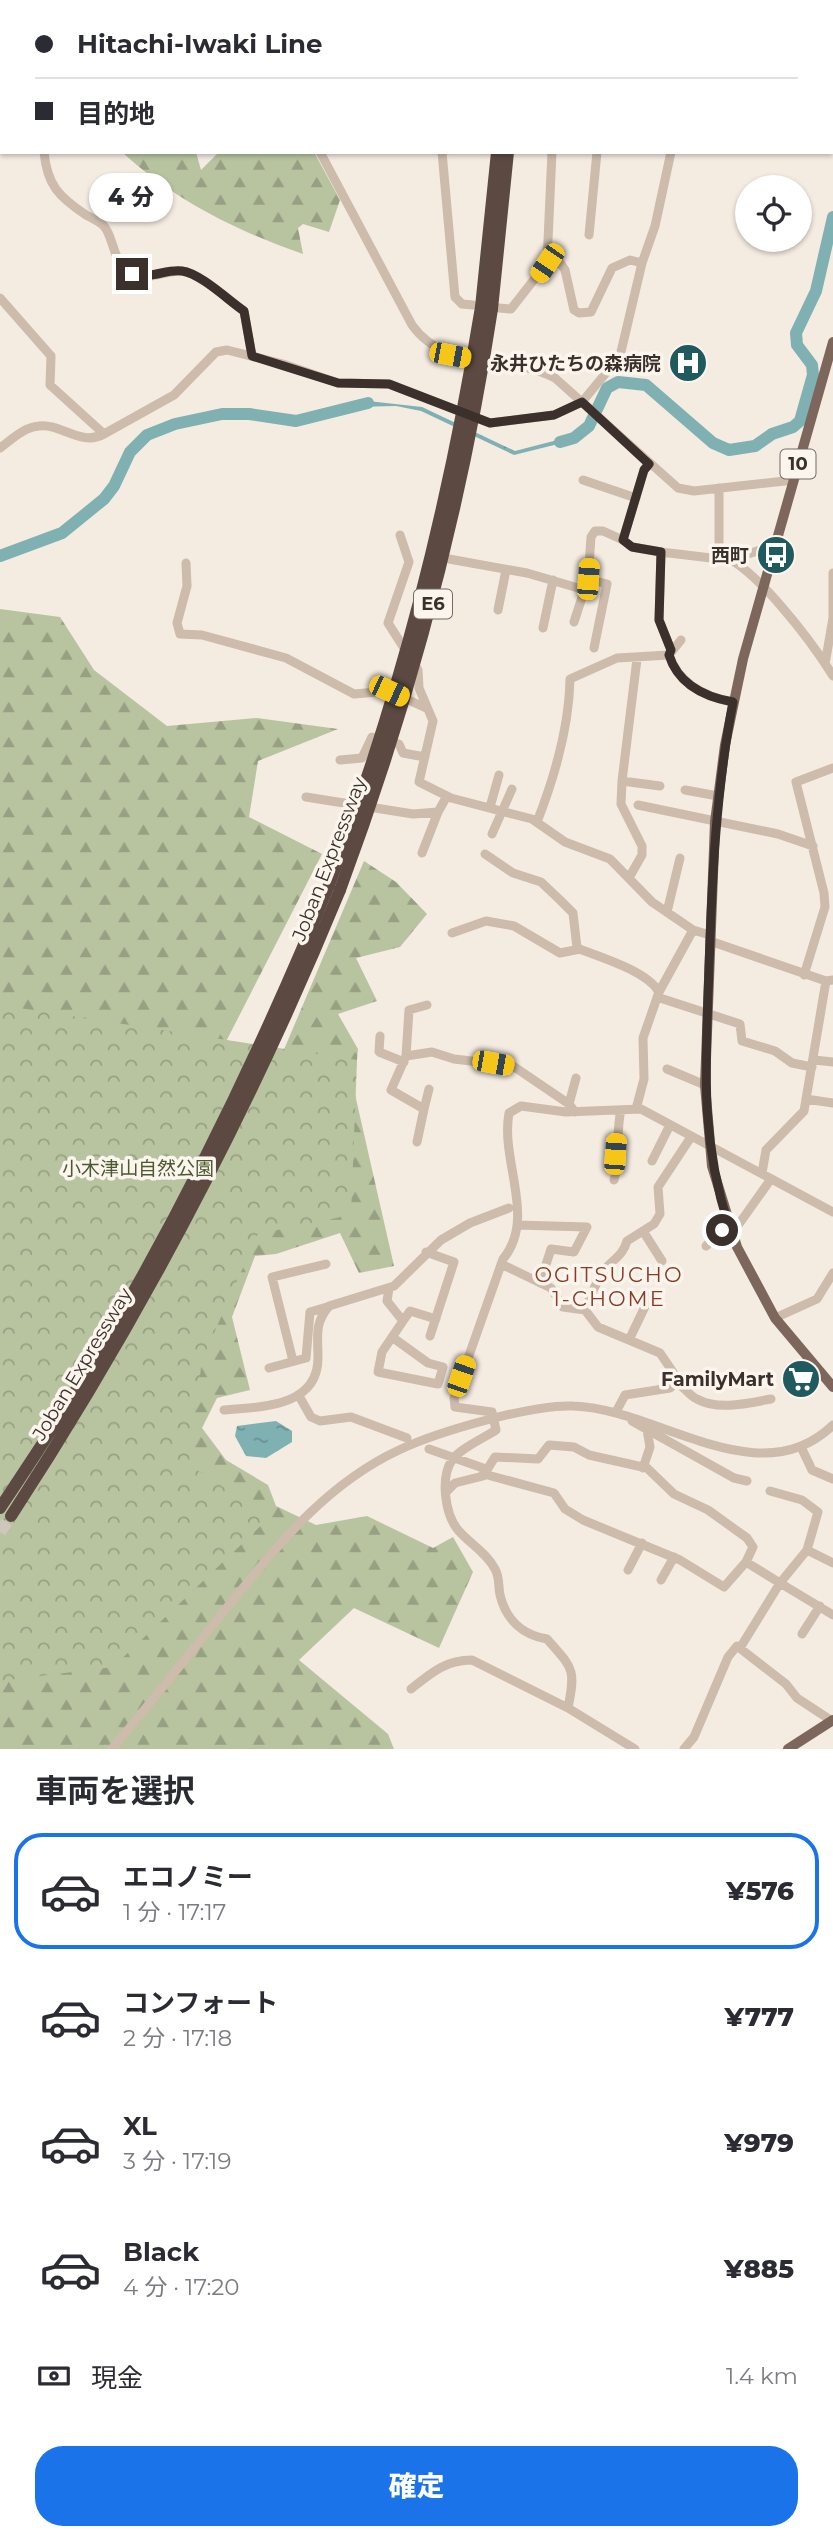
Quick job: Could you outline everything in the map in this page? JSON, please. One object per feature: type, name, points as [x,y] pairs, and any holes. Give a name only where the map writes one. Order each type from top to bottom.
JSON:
[{"type":"highway","name":"Joban Expressway","points":[[6,1512],[146,1293],[211,1173],[286,1015],[397,728],[430,618],[467,458],[486,307],[494,154]]},
{"type":"highway","name":"Joban Expressway","points":[[486,307],[499,247],[508,154]]},
{"type":"highway","points":[[499,247],[510,205],[515,154]]},
{"type":"main road","name":"10","points":[[833,342],[733,702],[715,822],[705,1086],[708,1146],[729,1227],[747,1270],[775,1318],[833,1387]]},
{"type":"main road","points":[[788,1749],[832,1720]]},
{"type":"street","points":[[44,154],[46,174],[51,184],[74,207],[105,227],[121,264],[132,274],[148,278],[173,272],[192,274],[244,311],[252,356]]},
{"type":"street","points":[[321,154],[412,325],[424,340],[450,355],[545,373],[678,488],[694,491],[793,480]]},
{"type":"street","points":[[442,154],[455,297],[462,304],[511,309],[529,290],[547,263],[552,154]]},
{"type":"street","points":[[589,235],[597,154]]},
{"type":"street","points":[[0,448],[26,430],[40,426],[82,437],[104,434],[174,395],[216,352],[227,351],[252,356],[338,383],[389,384],[490,423],[554,415],[584,404],[620,356],[642,263],[655,226],[671,154]]},
{"type":"street","points":[[547,263],[561,264],[565,270],[574,310],[579,313],[590,312],[612,268],[630,260],[642,263]]},
{"type":"street","points":[[0,298],[51,356],[50,385],[104,434]]},
{"type":"street","points":[[623,540],[644,470],[649,464]]},
{"type":"street","points":[[583,480],[636,498]]},
{"type":"street","points":[[719,488],[719,554]]},
{"type":"street","points":[[574,622],[588,579],[591,537],[595,531],[603,531],[632,547],[711,558],[719,554],[733,559],[763,587],[833,676]]},
{"type":"street","points":[[400,536],[409,562],[388,623],[418,670],[419,688],[433,721],[419,782],[447,796],[537,822],[565,842],[610,859],[630,876],[652,902],[693,930],[804,975],[829,981],[804,1111],[766,1150],[762,1173]]},
{"type":"street","points":[[733,559],[775,545]]},
{"type":"street","points":[[661,552],[659,620],[672,666],[689,684],[709,697],[733,702]]},
{"type":"street","points":[[449,559],[553,580],[585,590]]},
{"type":"street","points":[[186,563],[187,586],[177,623],[180,634],[202,635],[286,657],[354,694],[389,691],[426,708]]},
{"type":"street","points":[[498,610],[506,570]]},
{"type":"street","points":[[825,664],[831,637],[833,573]]},
{"type":"street","points":[[588,579],[607,584],[594,648]]},
{"type":"street","points":[[543,628],[553,580]]},
{"type":"street","points":[[537,822],[563,741],[570,705],[570,679],[617,659],[637,659],[670,652],[681,640]]},
{"type":"street","points":[[630,876],[642,855],[642,846],[621,804],[637,659]]},
{"type":"street","points":[[340,760],[362,758],[372,737],[399,744],[403,753],[425,757]]},
{"type":"street","points":[[804,975],[825,907],[821,872],[796,782],[833,768]]},
{"type":"street","points":[[489,807],[499,775]]},
{"type":"street","points":[[622,781],[660,786]]},
{"type":"street","points":[[492,834],[512,789]]},
{"type":"street","points":[[685,790],[718,796]]},
{"type":"street","points":[[422,853],[447,796]]},
{"type":"street","points":[[306,797],[413,814],[438,812]]},
{"type":"street","points":[[638,805],[778,834],[813,846]]},
{"type":"street","points":[[485,854],[513,873],[541,882],[573,913],[577,948],[622,966],[655,984],[658,995]]},
{"type":"street","points":[[667,912],[680,858]]},
{"type":"street","points":[[452,933],[486,921],[514,926],[560,953],[580,949]]},
{"type":"street","points":[[636,1109],[644,1079],[643,1038],[658,995],[693,930]]},
{"type":"street","points":[[658,995],[740,1024],[742,1041],[775,1051],[792,1063],[833,1062]]},
{"type":"street","points":[[424,1109],[391,1090],[405,1059],[410,1010],[427,1005]]},
{"type":"street","points":[[380,1036],[379,1052],[405,1059],[432,1052],[454,1059],[513,1066],[572,1108]]},
{"type":"street","points":[[667,1069],[705,1086]]},
{"type":"street","points":[[572,1108],[576,1078]]},
{"type":"street","points":[[417,1142],[429,1089]]},
{"type":"street","points":[[806,1099],[833,1103]]},
{"type":"street","points":[[568,1708],[574,1677],[570,1666],[547,1639],[528,1635],[518,1627],[500,1595],[495,1569],[485,1555],[457,1530],[446,1507],[447,1471],[453,1458],[496,1430],[492,1412],[455,1406],[454,1398],[501,1264],[511,1250],[519,1217],[509,1113],[521,1106],[636,1109],[833,1212]]},
{"type":"street","points":[[614,1180],[618,1167],[615,1154],[621,1110]]},
{"type":"street","points":[[652,1161],[670,1125]]},
{"type":"street","points":[[585,1310],[606,1269],[624,1252],[627,1241],[654,1224],[660,1214],[658,1187],[691,1137]]},
{"type":"street","points":[[706,1246],[729,1227],[739,1224],[771,1179]]},
{"type":"street","points":[[269,1368],[306,1357],[310,1312],[389,1288],[426,1252],[458,1229],[509,1208]]},
{"type":"street","points":[[517,1225],[587,1227],[574,1252],[551,1249],[540,1283]]},
{"type":"street","points":[[643,1231],[662,1261]]},
{"type":"street","points":[[426,1252],[454,1262],[430,1336]]},
{"type":"street","points":[[293,1361],[272,1278],[326,1264]]},
{"type":"street","points":[[501,1264],[551,1288],[564,1307],[585,1310],[598,1327],[660,1353],[695,1399],[715,1404],[771,1399]]},
{"type":"street","points":[[775,1318],[817,1299],[833,1273]]},
{"type":"street","points":[[389,1288],[387,1301],[403,1321]]},
{"type":"street","points":[[629,1340],[650,1296]]},
{"type":"street","points":[[224,1410],[267,1406],[299,1396],[314,1379],[318,1360],[316,1328],[329,1306]]},
{"type":"street","points":[[392,1336],[428,1363],[443,1367],[438,1384],[378,1372],[382,1352],[392,1336],[410,1311],[436,1319]]},
{"type":"street","points":[[616,1412],[625,1395],[681,1384]]},
{"type":"street","points":[[299,1396],[311,1417],[320,1421],[352,1417],[407,1438]]},
{"type":"street","points":[[112,1749],[310,1510],[355,1475],[400,1449],[552,1406],[587,1406],[616,1412],[743,1453],[780,1453],[801,1447],[833,1425]]},
{"type":"street","points":[[616,1412],[734,1478],[747,1481]]},
{"type":"street","points":[[643,1468],[650,1447],[647,1430]]},
{"type":"street","points":[[447,1491],[455,1483],[475,1480],[485,1474],[495,1457],[538,1459],[550,1445],[574,1447],[589,1455],[643,1468],[674,1494],[708,1510],[747,1538],[753,1547],[746,1562],[724,1587],[674,1558],[583,1520],[565,1509],[554,1493],[485,1474]]},
{"type":"street","points":[[801,1447],[812,1470],[833,1479]]},
{"type":"street","points":[[429,1449],[483,1468],[485,1474]]},
{"type":"street","points":[[740,1648],[761,1609],[807,1550],[818,1512],[803,1500],[770,1491]]},
{"type":"street","points":[[628,1570],[642,1543]]},
{"type":"street","points":[[807,1550],[833,1563]]},
{"type":"street","points":[[661,1580],[674,1558]]},
{"type":"street","points":[[746,1562],[833,1615]]},
{"type":"street","points":[[802,1634],[821,1606]]},
{"type":"street","points":[[684,1749],[694,1737],[728,1657],[737,1646],[786,1684],[796,1698],[832,1720]]},
{"type":"street","points":[[411,1689],[440,1666],[454,1660],[471,1660],[568,1708],[635,1749]]},
{"type":"green space","points":[[124,154],[197,154],[201,170],[217,154],[315,154],[340,200],[329,232],[303,224],[298,228],[303,254],[254,235],[207,212],[142,169]]},
{"type":"green space","points":[[0,609],[60,617],[94,670],[167,726],[257,718],[338,729],[258,761],[249,817],[322,854],[0,1483]]},
{"type":"green space","points":[[364,861],[396,882],[427,914],[400,947],[356,958],[377,1001],[338,1014],[358,1049],[354,1090],[394,1266],[359,1273],[340,1233],[276,1254],[255,1256],[232,1317],[250,1390],[217,1398],[202,1428],[226,1460],[268,1485],[276,1506],[316,1525],[367,1516],[433,1548],[453,1537],[473,1572],[439,1648],[354,1608],[299,1660],[388,1734],[394,1749],[0,1749],[0,1556],[263,1099]]},
{"type":"green space","name":"小木津山自然公園","points":[[0,1005],[357,1060],[351,1215],[258,1234],[202,1360],[189,1465],[270,1517],[113,1667],[0,1681]]},
{"type":"water","points":[[368,401],[422,407],[515,451],[573,436],[574,440],[514,455],[421,411],[396,406],[354,407],[353,404]]},
{"type":"water","points":[[276,1421],[292,1431],[292,1442],[266,1458],[246,1456],[235,1436],[237,1426]]},
{"type":"waterway","points":[[560,442],[574,438],[589,426],[607,388],[618,382],[646,385],[713,443],[729,450],[755,446],[772,434],[793,427],[800,421],[813,375],[812,365],[797,345],[796,333],[816,291],[833,217]]},
{"type":"waterway","points":[[0,556],[62,533],[104,499],[114,486],[130,452],[147,435],[175,424],[222,414],[249,414],[296,421],[368,403]]},
{"type":"tunnel","points":[[0,1532],[11,1516]]},
{"type":"place","name":"永井ひたちの森病院","points":[[688,363]]},
{"type":"place","name":"西町","points":[[776,555]]},
{"type":"place","name":"FamilyMart","points":[[801,1379]]},
{"type":"district","name":"OGITSUCHO 1-CHOME","points":[[609,1286]]},
{"type":"route","points":[[132,274],[148,278],[182,271],[192,274],[244,311],[252,356],[338,383],[389,384],[440,406],[490,423],[554,415],[582,402],[649,464],[644,470],[623,540],[632,547],[661,552],[659,620],[671,650],[669,655],[672,666],[689,684],[709,697],[733,702],[715,822],[705,1068],[708,1146],[729,1227],[722,1230]]}]
